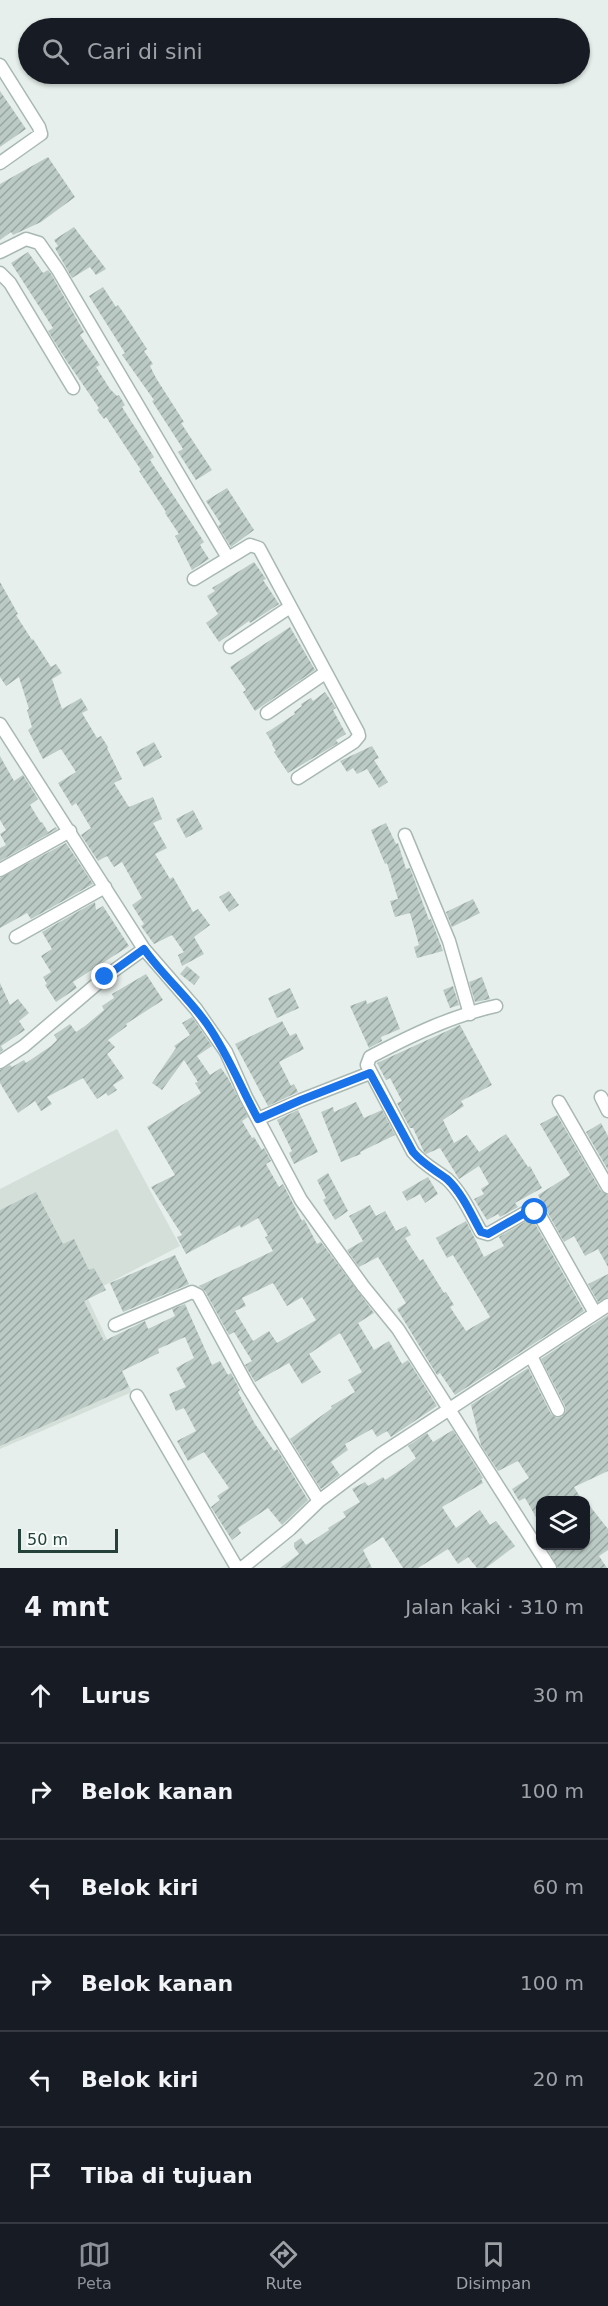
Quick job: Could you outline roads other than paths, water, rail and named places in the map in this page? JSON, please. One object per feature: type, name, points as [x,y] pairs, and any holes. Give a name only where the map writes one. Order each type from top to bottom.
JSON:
[{"type":"street","points":[[0,163],[41,134],[1,69]]},
{"type":"street","points":[[0,252],[26,239],[39,243],[58,270],[228,558]]},
{"type":"street","points":[[0,273],[10,283],[73,388]]},
{"type":"street","points":[[195,579],[250,545],[259,548],[358,732],[354,742],[298,778]]},
{"type":"street","points":[[230,647],[290,607]]},
{"type":"street","points":[[267,713],[325,673]]},
{"type":"street","points":[[0,724],[144,949],[156,966],[196,1009],[226,1052],[237,1079],[301,1200],[363,1286],[398,1329],[550,1568]]},
{"type":"street","points":[[0,870],[69,831]]},
{"type":"street","points":[[405,835],[449,941],[470,1014]]},
{"type":"street","points":[[16,937],[105,887]]},
{"type":"street","points":[[0,1062],[24,1046],[105,977],[144,949]]},
{"type":"street","points":[[496,1006],[406,1038],[370,1057],[367,1065],[413,1152],[458,1191],[481,1232],[488,1234],[530,1210],[539,1214],[596,1313]]},
{"type":"street","points":[[258,1119],[370,1073]]},
{"type":"street","points":[[601,1097],[608,1111]]},
{"type":"street","points":[[559,1102],[608,1187]]},
{"type":"street","points":[[115,1325],[192,1293],[198,1295],[248,1387],[319,1501]]},
{"type":"street","points":[[242,1568],[290,1529],[319,1501],[381,1454],[608,1305]]},
{"type":"street","points":[[531,1356],[558,1410]]},
{"type":"street","points":[[136,1396],[237,1568]]}]
